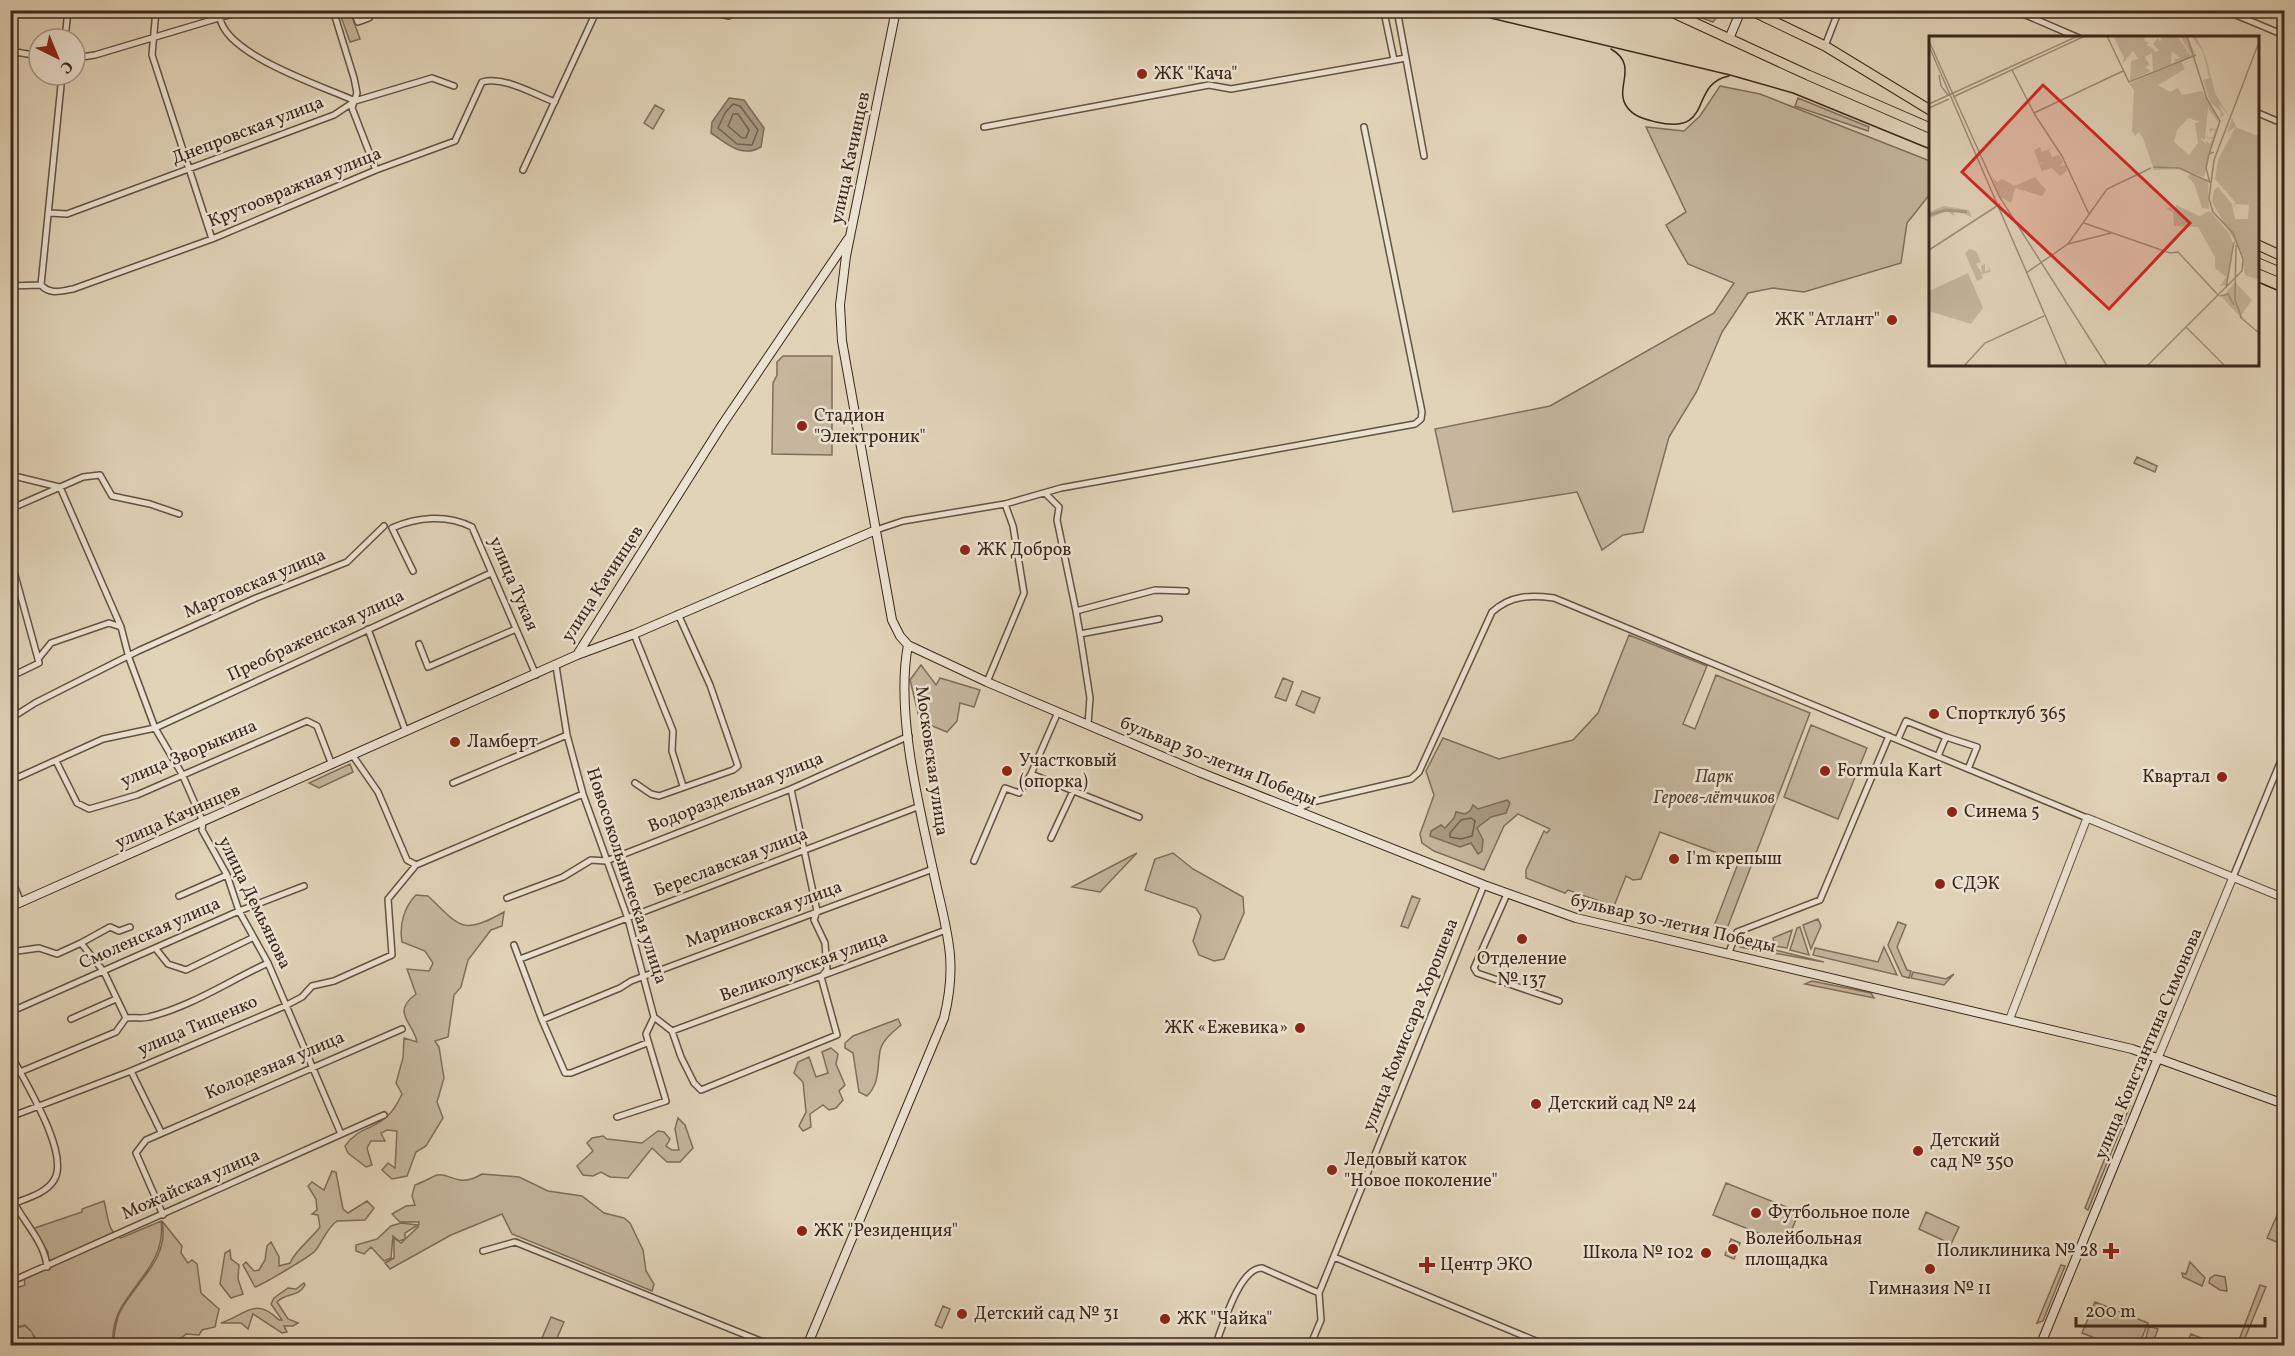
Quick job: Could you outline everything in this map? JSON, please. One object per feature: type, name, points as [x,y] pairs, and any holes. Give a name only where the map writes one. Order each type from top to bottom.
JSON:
[{"type":"highway","points":[[1667,10],[1929,128]]},
{"type":"highway","points":[[1750,10],[1825,45],[1929,109]]},
{"type":"highway","points":[[2259,246],[2284,257]]},
{"type":"highway","points":[[2259,263],[2284,274]]},
{"type":"main road","name":"улица Качинцев","points":[[10,907],[577,655],[728,416],[852,233],[896,10]]},
{"type":"main road","points":[[1729,39],[1741,10]]},
{"type":"main road","points":[[852,233],[846,256],[840,305],[842,341],[892,620],[900,636],[908,645]]},
{"type":"main road","points":[[577,655],[634,634],[876,530]]},
{"type":"main road","name":"бульвар 30-летия Победы","points":[[908,645],[1058,712],[1507,894],[1600,924],[2010,1018],[2132,1049],[2284,1104]]},
{"type":"main road","name":"Московская улица","points":[[807,1346],[944,1018],[951,992],[953,961],[920,806],[909,736],[904,686],[908,645]]},
{"type":"main road","name":"улица Константина Симонова","points":[[2040,1346],[2158,1058]]},
{"type":"street","points":[[66,27],[68,10]]},
{"type":"street","points":[[156,10],[152,55],[192,170],[212,239]]},
{"type":"street","points":[[87,55],[153,38],[232,13],[263,10]]},
{"type":"street","points":[[333,10],[354,78],[355,101],[352,108],[375,170]]},
{"type":"street","points":[[353,10],[358,22],[369,18]]},
{"type":"street","points":[[523,170],[597,10]]},
{"type":"street","points":[[703,10],[729,16],[731,10]]},
{"type":"street","points":[[1397,10],[1424,156]]},
{"type":"street","points":[[1825,45],[1839,10]]},
{"type":"street","points":[[2014,10],[2074,36]]},
{"type":"street","points":[[2224,10],[2284,35]]},
{"type":"street","points":[[1384,12],[1394,60]]},
{"type":"street","points":[[220,18],[221,29],[240,47],[355,101]]},
{"type":"street","points":[[10,51],[27,54]]},
{"type":"street","points":[[984,127],[1209,85],[1231,89],[1406,58]]},
{"type":"street","name":"Днепровская улица","points":[[50,213],[67,214],[192,170],[334,115],[355,101],[432,78],[454,86]]},
{"type":"street","name":"Крутоовражная улица","points":[[10,286],[41,285],[45,290],[55,292],[73,289],[212,239],[375,170],[455,141],[482,82],[490,80],[506,83],[555,102]]},
{"type":"street","points":[[41,285],[61,87]]},
{"type":"street","points":[[2259,113],[2284,124]]},
{"type":"street","points":[[876,530],[903,521],[1005,504],[1045,493],[1415,424],[1421,419],[1422,412],[1364,127]]},
{"type":"street","points":[[10,475],[60,487]]},
{"type":"street","points":[[10,509],[83,477],[100,475],[112,496],[150,504],[179,514]]},
{"type":"street","name":"улица Демьянова","points":[[60,487],[121,627],[129,658],[154,728],[182,774],[203,822],[202,830],[227,875],[239,911],[252,938],[268,963],[341,1134]]},
{"type":"street","points":[[1045,493],[1059,507],[1058,520],[1090,698],[1088,724]]},
{"type":"street","points":[[987,682],[1024,593],[1013,526],[1005,504]]},
{"type":"street","name":"улица Тукая","points":[[413,572],[392,528],[413,519],[459,520],[472,526],[536,675]]},
{"type":"street","name":"Мартовская улица","points":[[10,719],[35,703],[129,658],[138,651],[228,610],[347,562],[384,526]]},
{"type":"street","points":[[10,557],[39,663],[10,677]]},
{"type":"street","name":"Преображенская улица","points":[[10,781],[103,739],[154,728],[491,573]]},
{"type":"street","points":[[1076,611],[1155,590],[1186,591]]},
{"type":"street","points":[[1295,810],[1312,802],[1411,779],[1419,772],[1492,612],[1509,599],[1554,598],[2284,898]]},
{"type":"street","points":[[635,783],[651,794],[660,796],[733,770],[738,764],[710,685],[678,614]]},
{"type":"street","points":[[1080,634],[1160,619]]},
{"type":"street","points":[[38,659],[51,643],[109,623],[121,627]]},
{"type":"street","points":[[368,629],[406,732]]},
{"type":"street","points":[[419,644],[428,667],[516,629]]},
{"type":"street","points":[[634,634],[673,731],[672,751],[683,786]]},
{"type":"street","name":"Новосокольническая улица","points":[[556,666],[567,735],[583,794],[628,919],[654,1017]]},
{"type":"street","points":[[974,861],[1005,788],[1019,793],[1032,774],[1058,712]]},
{"type":"street","name":"улица Зворыкина","points":[[56,760],[77,803],[89,809],[137,795],[307,721],[317,726],[332,765]]},
{"type":"street","points":[[1898,739],[1906,721],[1977,747],[1968,769]]},
{"type":"street","points":[[453,783],[567,735]]},
{"type":"street","name":"Водораздельная улица","points":[[507,898],[563,877],[591,860],[606,861],[791,789],[909,736]]},
{"type":"street","points":[[1729,952],[1737,932],[1820,900],[1889,736]]},
{"type":"street","points":[[1938,756],[1946,737]]},
{"type":"street","name":"улица Константина Симонова","points":[[2158,1058],[2284,753]]},
{"type":"street","points":[[353,756],[378,792],[407,860],[416,865],[583,794]]},
{"type":"street","points":[[1032,774],[1139,818]]},
{"type":"street","points":[[617,1118],[666,1101],[647,1043],[646,1034],[654,1017],[672,1031],[681,1057],[694,1083],[701,1090],[837,1035],[821,977],[827,970],[825,943],[814,920],[817,911],[791,789]]},
{"type":"street","points":[[1051,838],[1073,791]]},
{"type":"street","name":"Береславская улица","points":[[520,959],[920,806]]},
{"type":"street","points":[[2010,1018],[2087,818]]},
{"type":"street","name":"улица Тищенко","points":[[10,1117],[131,1071],[285,1006],[302,997],[312,986],[334,981],[392,955],[388,899],[416,865]]},
{"type":"street","name":"Мариновская улица","points":[[542,1020],[644,976],[933,869]]},
{"type":"street","points":[[10,875],[21,903]]},
{"type":"street","points":[[179,896],[227,875]]},
{"type":"street","name":"улица Комиссара Хорошева","points":[[1310,1346],[1321,1320],[1318,1293],[1484,885]]},
{"type":"street","name":"Смоленская улица","points":[[10,1012],[239,911],[304,886]]},
{"type":"street","points":[[1507,894],[1474,968],[1477,973],[1559,1001]]},
{"type":"street","points":[[10,952],[39,948],[57,954],[110,927],[119,931],[130,927]]},
{"type":"street","name":"Великолукская улица","points":[[672,1031],[946,930]]},
{"type":"street","points":[[156,949],[168,964],[186,970],[252,938]]},
{"type":"street","points":[[81,943],[104,972],[126,1018]]},
{"type":"street","points":[[514,945],[565,1073],[572,1073],[647,1043]]},
{"type":"street","points":[[126,1018],[147,1018],[206,996],[220,986],[268,963]]},
{"type":"street","points":[[71,1019],[116,999]]},
{"type":"street","points":[[20,1072],[116,1032],[126,1018]]},
{"type":"street","name":"Колодезная улица","points":[[163,1215],[135,1153],[139,1146],[161,1132],[402,1029]]},
{"type":"street","points":[[10,1053],[38,1107],[58,1156],[55,1180],[46,1189],[12,1204]]},
{"type":"street","points":[[131,1071],[161,1132]]},
{"type":"street","name":"Можайская улица","points":[[10,1282],[30,1271],[47,1267],[71,1253],[163,1215],[384,1115]]},
{"type":"street","points":[[10,1195],[12,1204],[46,1253],[47,1267]]},
{"type":"street","points":[[483,1251],[515,1242],[773,1346]]},
{"type":"street","points":[[1334,1257],[1548,1346]]},
{"type":"street","points":[[1215,1346],[1244,1276],[1255,1268],[1262,1268],[1318,1293]]},
{"type":"green space","points":[[339,11],[350,11],[360,39],[350,42]]},
{"type":"green space","points":[[1683,11],[1721,11],[1713,22]]},
{"type":"green space","points":[[1720,86],[1760,94],[1929,161],[1929,195],[1907,223],[1901,263],[1804,292],[1773,288],[1748,293],[1722,332],[1697,391],[1669,437],[1643,532],[1623,535],[1602,550],[1577,492],[1453,512],[1435,429],[1550,406],[1714,313],[1734,283],[1688,264],[1666,225],[1686,212],[1646,127],[1684,131],[1700,116]]},
{"type":"green space","points":[[1798,98],[1869,127],[1868,131],[1795,106]]},
{"type":"green space","points":[[655,105],[664,110],[653,129],[644,123]]},
{"type":"green space","name":"Стадион \"Электроник\"","points":[[783,356],[832,356],[832,455],[772,454],[773,383],[777,375],[777,362]]},
{"type":"green space","points":[[2137,457],[2157,466],[2155,472],[2134,463]]},
{"type":"green space","name":"Парк Героев-лётчиков","points":[[1629,635],[1707,666],[1683,724],[1695,729],[1716,675],[1810,713],[1726,931],[1714,926],[1739,861],[1660,832],[1641,879],[1633,880],[1626,876],[1614,906],[1568,890],[1565,893],[1526,878],[1526,870],[1544,831],[1547,833],[1550,829],[1518,814],[1504,826],[1484,870],[1434,851],[1422,843],[1420,834],[1434,795],[1426,771],[1443,738],[1499,759],[1573,740],[1598,713]]},
{"type":"green space","points":[[921,665],[936,685],[940,678],[980,690],[974,707],[960,703],[957,721],[947,732],[920,721],[910,680]]},
{"type":"green space","points":[[1283,678],[1293,682],[1286,701],[1275,697]]},
{"type":"green space","points":[[1302,691],[1320,698],[1314,713],[1296,705]]},
{"type":"green space","name":"Formula Kart","points":[[1811,725],[1867,748],[1838,819],[1784,797]]},
{"type":"green space","points":[[350,764],[353,772],[319,788],[309,783]]},
{"type":"green space","points":[[1137,853],[1100,892],[1072,887]]},
{"type":"green space","points":[[1173,853],[1193,869],[1243,897],[1244,913],[1224,959],[1214,961],[1199,955],[1193,941],[1201,916],[1196,908],[1145,890],[1155,859]]},
{"type":"green space","points":[[416,895],[428,896],[447,915],[462,924],[478,924],[504,912],[502,926],[491,930],[468,960],[461,987],[454,995],[448,1037],[435,1041],[439,1047],[444,1078],[437,1102],[443,1118],[426,1146],[416,1152],[407,1176],[392,1179],[382,1170],[388,1163],[395,1168],[397,1131],[387,1130],[381,1133],[385,1141],[371,1141],[367,1148],[372,1165],[366,1167],[348,1153],[345,1146],[359,1133],[381,1121],[395,1107],[402,1094],[396,1083],[403,1058],[404,1038],[417,1042],[404,1013],[408,1001],[416,994],[407,969],[429,971],[433,963],[425,951],[402,942],[403,917],[408,905]]},
{"type":"green space","points":[[1412,896],[1420,899],[1408,928],[1401,926]]},
{"type":"green space","points":[[1818,919],[1821,926],[1811,949],[1803,925]]},
{"type":"green space","points":[[1898,922],[1906,925],[1897,947],[1907,970],[1911,971],[1909,978],[1902,976],[1888,945]]},
{"type":"green space","points":[[1800,927],[1809,955],[1790,950],[1797,928]]},
{"type":"green space","points":[[1792,930],[1787,948],[1775,946],[1773,938]]},
{"type":"green space","points":[[1738,941],[1824,962],[1740,947]]},
{"type":"green space","points":[[1884,947],[1897,975],[1813,955],[1815,948],[1878,962]]},
{"type":"green space","points":[[1913,972],[1946,979],[1954,974],[1944,985],[1911,978]]},
{"type":"green space","points":[[1812,981],[1871,993],[1874,998],[1805,984]]},
{"type":"green space","points":[[898,1019],[901,1025],[881,1047],[876,1081],[867,1096],[859,1092],[853,1053],[845,1048],[845,1043],[853,1036]]},
{"type":"green space","points":[[831,1048],[838,1054],[836,1064],[845,1085],[839,1091],[843,1100],[836,1108],[829,1110],[823,1105],[810,1114],[811,1127],[803,1131],[799,1126],[806,1112],[803,1082],[794,1073],[798,1062],[809,1057],[816,1077],[828,1073],[822,1052]]},
{"type":"green space","points":[[2127,1103],[2130,1106],[2088,1210],[2085,1208]]},
{"type":"green space","points":[[678,1118],[685,1125],[693,1148],[680,1162],[667,1162],[652,1148],[628,1178],[610,1177],[601,1172],[593,1176],[583,1175],[577,1166],[593,1151],[587,1143],[592,1138],[603,1136],[607,1139],[642,1143],[658,1131],[664,1132],[670,1139],[666,1146],[672,1150],[679,1150],[675,1129]]},
{"type":"green space","points":[[332,1171],[336,1172],[343,1209],[348,1213],[367,1201],[374,1208],[365,1220],[337,1221],[315,1251],[255,1287],[243,1265],[246,1262],[254,1271],[259,1270],[265,1260],[267,1246],[271,1242],[279,1257],[279,1266],[290,1263],[295,1254],[320,1227],[318,1215],[312,1214],[317,1210],[316,1199],[308,1186],[312,1182],[324,1190]]},
{"type":"green space","points":[[482,1174],[519,1177],[548,1191],[582,1196],[604,1213],[624,1218],[630,1223],[643,1250],[646,1271],[654,1284],[652,1291],[512,1234],[502,1214],[451,1235],[390,1269],[385,1263],[394,1258],[394,1238],[401,1243],[418,1227],[419,1222],[400,1222],[392,1214],[406,1206],[415,1205],[412,1196],[415,1185],[437,1175],[466,1180]]},
{"type":"green space","name":"Футбольное поле","points":[[1726,1183],[1799,1212],[1786,1244],[1713,1215]]},
{"type":"green space","points":[[104,1201],[111,1228],[116,1236],[121,1238],[161,1221],[161,1239],[156,1255],[120,1310],[114,1326],[113,1343],[40,1345],[32,1333],[38,1345],[11,1345],[11,1329],[25,1326],[32,1332],[25,1325],[11,1328],[11,1290],[25,1285],[24,1278],[47,1267],[48,1252],[32,1229],[82,1212],[82,1209]]},
{"type":"green space","points":[[2279,1211],[2284,1213],[2284,1226],[2279,1235],[2284,1238],[2284,1245],[2267,1238]]},
{"type":"green space","points":[[1926,1212],[1959,1227],[1951,1244],[1919,1229]]},
{"type":"green space","points":[[162,1221],[182,1246],[181,1253],[188,1263],[192,1260],[197,1264],[201,1293],[219,1309],[215,1327],[202,1330],[199,1335],[186,1334],[178,1341],[173,1341],[177,1345],[113,1346],[120,1312],[150,1269],[161,1247]]},
{"type":"green space","points":[[401,1223],[418,1225],[405,1233],[405,1239],[399,1241],[393,1236],[391,1258],[384,1261],[371,1247],[364,1254],[356,1251],[356,1245],[377,1239],[391,1226]]},
{"type":"green space","name":"Волейбольная площадка","points":[[1731,1239],[1740,1243],[1734,1259],[1725,1255]]},
{"type":"green space","points":[[230,1250],[231,1259],[239,1265],[238,1279],[243,1294],[231,1298],[220,1284],[225,1253]]},
{"type":"green space","points":[[2190,1262],[2205,1278],[2202,1286],[2183,1277],[2182,1273],[2186,1274]]},
{"type":"green space","points":[[2061,1265],[2065,1266],[2043,1321],[2037,1323]]},
{"type":"green space","points":[[2215,1275],[2225,1277],[2227,1291],[2220,1290],[2209,1283],[2210,1278]]},
{"type":"green space","points":[[304,1283],[305,1285],[299,1292],[277,1302],[288,1319],[298,1323],[293,1326],[284,1326],[287,1332],[282,1333],[253,1314],[248,1329],[241,1323],[221,1323],[257,1308],[282,1320],[271,1304],[274,1298],[288,1288],[296,1289]]},
{"type":"green space","points":[[2260,1285],[2266,1287],[2245,1338],[2263,1345],[2237,1345]]},
{"type":"green space","points":[[2095,1302],[2148,1323],[2139,1345],[2113,1345],[2082,1333]]},
{"type":"green space","points":[[943,1306],[950,1309],[942,1328],[935,1325]]},
{"type":"green space","points":[[551,1317],[564,1322],[554,1345],[539,1345]]},
{"type":"green space","points":[[2149,1326],[2158,1329],[2152,1345],[2144,1345]]},
{"type":"green space","points":[[2191,1334],[2218,1345],[2187,1343]]},
{"type":"water","points":[[729,98],[744,100],[764,128],[761,147],[747,151],[740,150],[711,133],[712,122]]},
{"type":"water","points":[[1507,800],[1510,803],[1506,813],[1491,817],[1477,828],[1483,840],[1482,851],[1478,854],[1471,843],[1460,847],[1430,836],[1431,831],[1441,825],[1445,828],[1456,812],[1465,814],[1473,805],[1478,809]]},
{"type":"tram line","points":[[1457,10],[1730,75],[1793,93],[1929,149]]},
{"type":"tram line","points":[[1611,49],[1624,63],[1623,100],[1627,107],[1636,115],[1656,122],[1674,124],[1687,122],[1694,116],[1709,89],[1717,81],[1729,76]]},
{"type":"tram line","points":[[2259,282],[2284,293]]},
{"type":"place","name":"ЖК \"Кача\"","points":[[1142,74]]},
{"type":"place","name":"ЖК \"Атлант\"","points":[[1892,320]]},
{"type":"place","name":"Стадион \"Электроник\"","points":[[802,426]]},
{"type":"place","name":"ЖК Добров","points":[[965,550]]},
{"type":"place","name":"Спортклуб 365","points":[[1934,714]]},
{"type":"place","name":"Ламберт","points":[[455,742]]},
{"type":"place","name":"Участковый (опорка)","points":[[1007,771]]},
{"type":"place","name":"Formula Kart","points":[[1825,771]]},
{"type":"place","name":"Квартал","points":[[2222,777]]},
{"type":"place","name":"Синема 5","points":[[1952,812]]},
{"type":"place","name":"I'm крепыш","points":[[1674,859]]},
{"type":"place","name":"СДЭК","points":[[1940,884]]},
{"type":"place","name":"Отделение № 137","points":[[1522,939]]},
{"type":"place","name":"ЖК «Ежевика»","points":[[1300,1028]]},
{"type":"place","name":"Детский сад № 24","points":[[1536,1104]]},
{"type":"place","name":"Детский сад № 350","points":[[1918,1151]]},
{"type":"place","name":"Ледовый каток \"Новое поколение\"","points":[[1332,1170]]},
{"type":"place","name":"Футбольное поле","points":[[1756,1213]]},
{"type":"place","name":"ЖК \"Резиденция\"","points":[[802,1231]]},
{"type":"place","name":"Волейбольная площадка","points":[[1733,1249]]},
{"type":"place","name":"Поликлиника № 28","points":[[2111,1251]]},
{"type":"place","name":"Школа № 102","points":[[1706,1253]]},
{"type":"place","name":"Центр ЭКО","points":[[1427,1265]]},
{"type":"place","name":"Гимназия № 11","points":[[1930,1269]]},
{"type":"place","name":"Детский сад № 31","points":[[962,1314]]},
{"type":"place","name":"ЖК \"Чайка\"","points":[[1165,1319]]}]
